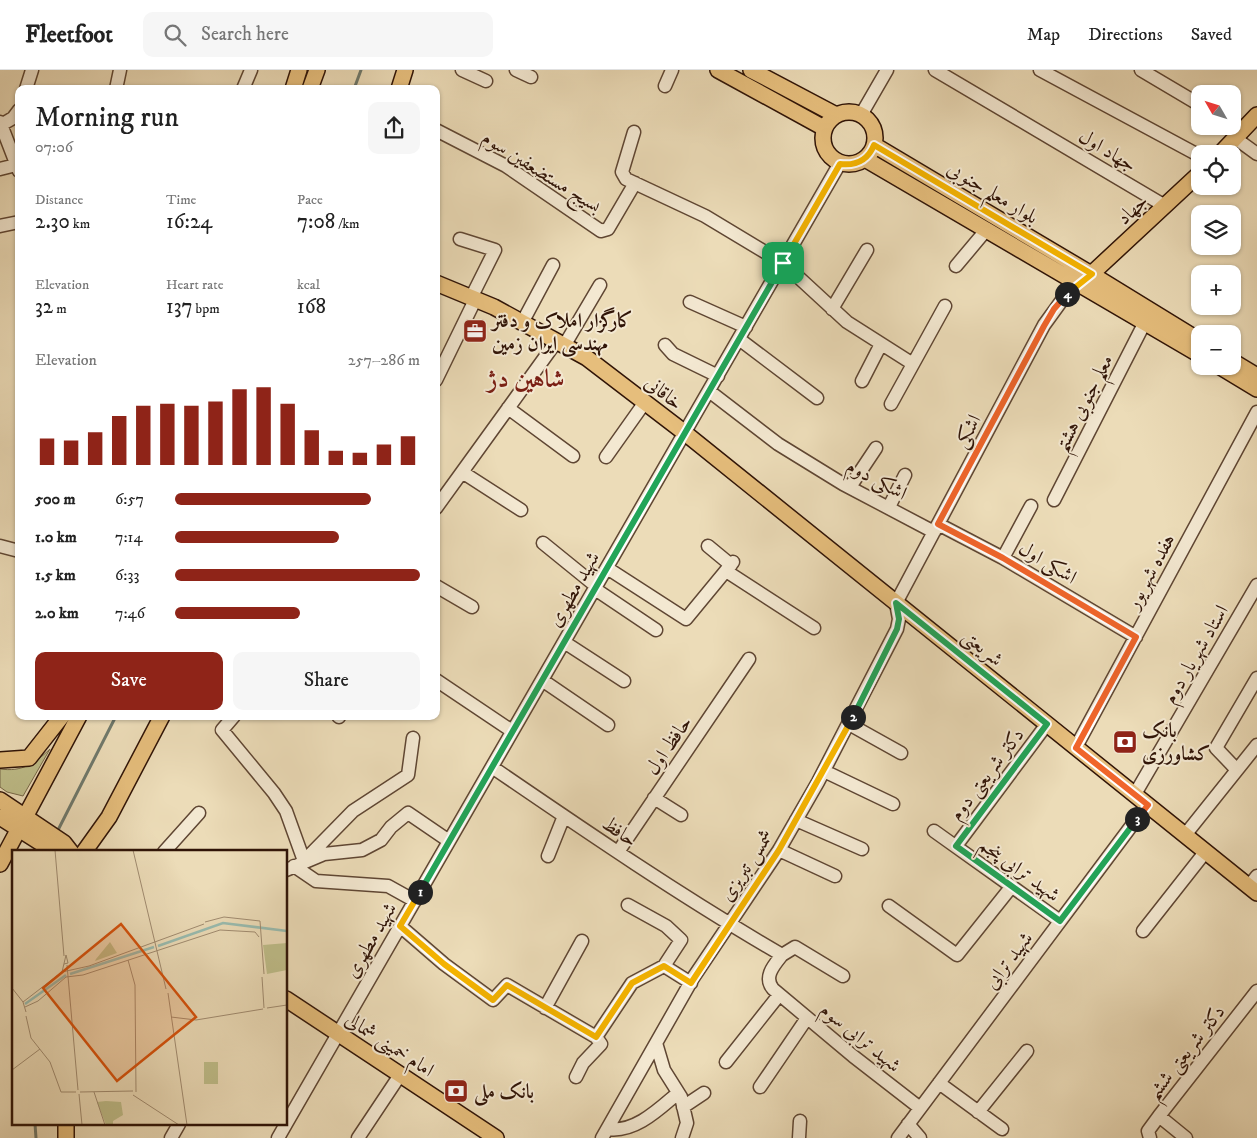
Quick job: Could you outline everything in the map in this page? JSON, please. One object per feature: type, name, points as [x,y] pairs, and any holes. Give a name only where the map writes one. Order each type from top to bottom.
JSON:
[{"type":"main road","points":[[294,85],[299,70]]},
{"type":"main road","points":[[311,85],[317,70]]},
{"type":"main road","points":[[399,85],[405,70]]},
{"type":"main road","points":[[718,70],[824,128]]},
{"type":"main road","points":[[751,70],[836,115]]},
{"type":"main road","points":[[853,112],[861,115],[873,128],[874,145],[865,159],[849,165],[840,164],[826,153],[822,137],[824,128],[836,115],[853,112]]},
{"type":"main road","points":[[1241,128],[1257,115]]},
{"type":"main road","name":"بلوار معلم جنوبی","points":[[874,145],[1086,278],[1191,337]]},
{"type":"main road","name":"بلوار معلم جنوبی","points":[[865,159],[987,229],[1086,278],[1145,322],[1191,350]]},
{"type":"main road","name":"جهاد","points":[[1086,278],[1191,181]]},
{"type":"main road","name":"خاقانی","points":[[440,285],[522,323],[587,358],[684,433]]},
{"type":"main road","points":[[1241,366],[1257,376]]},
{"type":"main road","points":[[1234,375],[1257,389]]},
{"type":"main road","name":"شریعتی","points":[[684,433],[1185,835],[1254,885]]},
{"type":"main road","points":[[0,760],[29,758],[59,720]]},
{"type":"main road","points":[[0,864],[28,826],[77,720]]},
{"type":"main road","points":[[85,850],[108,817],[118,795],[148,745],[160,720]]},
{"type":"main road","points":[[0,800],[28,826],[64,848],[80,842],[108,804],[118,795]]},
{"type":"main road","points":[[0,817],[28,826]]},
{"type":"main road","name":"امام خمینی شمالی","points":[[288,1000],[496,1138]]},
{"type":"street","points":[[27,85],[32,70]]},
{"type":"street","points":[[117,85],[120,70]]},
{"type":"street","points":[[245,85],[251,70]]},
{"type":"street","points":[[462,70],[486,82]]},
{"type":"street","points":[[516,70],[531,76]]},
{"type":"street","points":[[665,86],[672,70]]},
{"type":"street","points":[[861,115],[887,70]]},
{"type":"street","name":"جهاد اول","points":[[935,70],[1165,206]]},
{"type":"street","points":[[1040,70],[1191,151]]},
{"type":"street","points":[[1141,70],[1191,100]]},
{"type":"street","points":[[15,115],[0,123],[15,160]]},
{"type":"street","name":"بسیج مستضعفین سوم","points":[[440,132],[506,166],[600,231],[608,229],[634,183]]},
{"type":"street","points":[[634,132],[622,172],[626,179],[705,216],[783,263],[847,322],[913,364]]},
{"type":"street","points":[[1240,135],[1257,154]]},
{"type":"street","name":"شهید مطهری","points":[[288,1121],[840,164]]},
{"type":"street","points":[[0,169],[15,168]]},
{"type":"street","points":[[0,226],[15,223]]},
{"type":"street","points":[[956,266],[987,229]]},
{"type":"street","points":[[440,371],[495,250],[460,239]]},
{"type":"street","points":[[832,309],[867,250]]},
{"type":"street","points":[[522,323],[553,264]]},
{"type":"street","name":"اشکی","points":[[896,603],[1049,317],[1065,296],[1086,278]]},
{"type":"street","points":[[440,502],[508,408],[560,344],[600,285]]},
{"type":"street","points":[[690,302],[746,326]]},
{"type":"street","points":[[891,404],[945,306]]},
{"type":"street","name":"معلم جنوبی هشتم","points":[[1054,500],[1145,322]]},
{"type":"street","points":[[739,339],[817,398]]},
{"type":"street","points":[[862,381],[882,344]]},
{"type":"street","points":[[665,345],[673,354],[718,376]]},
{"type":"street","name":"اشکی دوم","points":[[709,391],[778,444],[850,488],[936,528]]},
{"type":"street","points":[[606,457],[645,402]]},
{"type":"street","points":[[508,408],[573,456]]},
{"type":"street","name":"هفده شهریور","points":[[1076,748],[1257,412]]},
{"type":"street","points":[[850,488],[876,448]]},
{"type":"street","points":[[463,470],[521,510]]},
{"type":"street","points":[[889,507],[905,476]]},
{"type":"street","points":[[1003,558],[1031,506]]},
{"type":"street","name":"اشکی اول","points":[[936,528],[1003,558],[1136,637]]},
{"type":"street","points":[[543,543],[596,587],[656,630]]},
{"type":"street","points":[[0,546],[15,550]]},
{"type":"street","points":[[708,546],[730,566],[814,628]]},
{"type":"street","points":[[606,568],[686,619],[730,566]]},
{"type":"street","name":"استاد شهریار دوم","points":[[1135,794],[1257,585]]},
{"type":"street","points":[[440,588],[472,607]]},
{"type":"street","name":"شمس تبریزی","points":[[605,1134],[691,983],[779,850],[850,724],[897,629],[899,619],[896,603]]},
{"type":"street","points":[[564,642],[624,681]]},
{"type":"street","name":"حافظ اول","points":[[618,852],[749,658]]},
{"type":"street","points":[[1237,770],[1216,748],[1257,678]]},
{"type":"street","points":[[542,680],[608,725]]},
{"type":"street","points":[[440,683],[512,731]]},
{"type":"street","points":[[231,720],[222,730],[274,793],[286,811],[295,866],[316,881],[388,886],[415,901]]},
{"type":"street","points":[[850,724],[901,753]]},
{"type":"street","name":"دکتر شریعتی دوم","points":[[956,846],[1047,724]]},
{"type":"street","points":[[295,866],[353,811],[408,775],[413,738]]},
{"type":"street","points":[[1185,835],[1257,745]]},
{"type":"street","name":"حافظ","points":[[492,767],[730,925],[782,955]]},
{"type":"street","points":[[824,771],[894,804]]},
{"type":"street","points":[[654,798],[681,815]]},
{"type":"street","name":"شهید ترابی","points":[[898,1138],[1148,805]]},
{"type":"street","points":[[166,850],[199,813]]},
{"type":"street","points":[[295,866],[324,854],[362,850],[381,840],[391,827],[408,813],[449,841]]},
{"type":"street","points":[[548,856],[564,816]]},
{"type":"street","points":[[796,820],[862,849]]},
{"type":"street","name":"شهید ترابی پنجم","points":[[934,831],[1060,921]]},
{"type":"street","points":[[779,850],[835,876]]},
{"type":"street","points":[[1143,931],[1206,851]]},
{"type":"street","points":[[889,906],[957,956],[1012,886]]},
{"type":"street","points":[[596,1037],[632,983],[664,966],[681,940],[666,926],[628,905]]},
{"type":"street","points":[[400,926],[444,964],[493,1000],[507,985],[596,1037],[601,1044],[583,1063],[576,1077]]},
{"type":"street","points":[[545,1008],[582,941]]},
{"type":"street","points":[[726,1062],[779,995],[769,984],[769,976],[782,955],[795,947],[843,976]]},
{"type":"street","points":[[664,966],[691,983]]},
{"type":"street","name":"دکتر شریعتی ششم","points":[[1150,1138],[1148,1131],[1158,1116],[1257,991]]},
{"type":"street","name":"شهید ترابی سوم","points":[[779,995],[920,1108]]},
{"type":"street","points":[[760,1087],[807,1018]]},
{"type":"street","points":[[656,1043],[664,1070],[678,1093],[688,1123],[682,1138]]},
{"type":"street","points":[[978,1112],[1027,1051]]},
{"type":"street","points":[[358,1138],[400,1075]]},
{"type":"street","points":[[939,1083],[1002,1129]]},
{"type":"street","points":[[683,1107],[704,1092]]},
{"type":"street","points":[[605,1134],[633,1126],[678,1093]]},
{"type":"street","points":[[1158,1116],[1186,1138]]},
{"type":"street","points":[[799,1138],[800,1121]]},
{"type":"street","points":[[908,1124],[920,1138]]},
{"type":"street","points":[[171,1138],[178,1126]]},
{"type":"street","name":"شهید مطهری","points":[[278,1138],[285,1126]]},
{"type":"shaded area","points":[[50,749],[23,796],[7,792],[0,787],[0,769],[8,770],[27,766],[39,759]]},
{"type":"waterway","points":[[355,85],[361,70]]},
{"type":"waterway","points":[[56,834],[114,720]]},
{"type":"waterway","points":[[35,1126],[36,1138]]},
{"type":"place","name":"کارگزار املاک و دفتر مهندسی ایران زمین","points":[[475,331]]},
{"type":"place","name":"بانک کشاورزی","points":[[1125,742]]},
{"type":"place","name":"بانک ملی","points":[[456,1091]]},
{"type":"district","name":"شاهین دژ","points":[[526,378]]},
{"type":"route","points":[[874,145],[1092,274],[1065,296],[1054,309],[938,524],[1003,558],[1136,637],[1076,748],[1148,805],[1060,921],[956,846],[1047,724],[896,603],[899,619],[897,629],[850,724],[779,850],[691,983],[664,966],[632,983],[596,1037],[507,985],[493,1000],[444,964],[400,926],[783,263],[840,164],[849,165],[865,159],[871,153],[874,145]]}]
